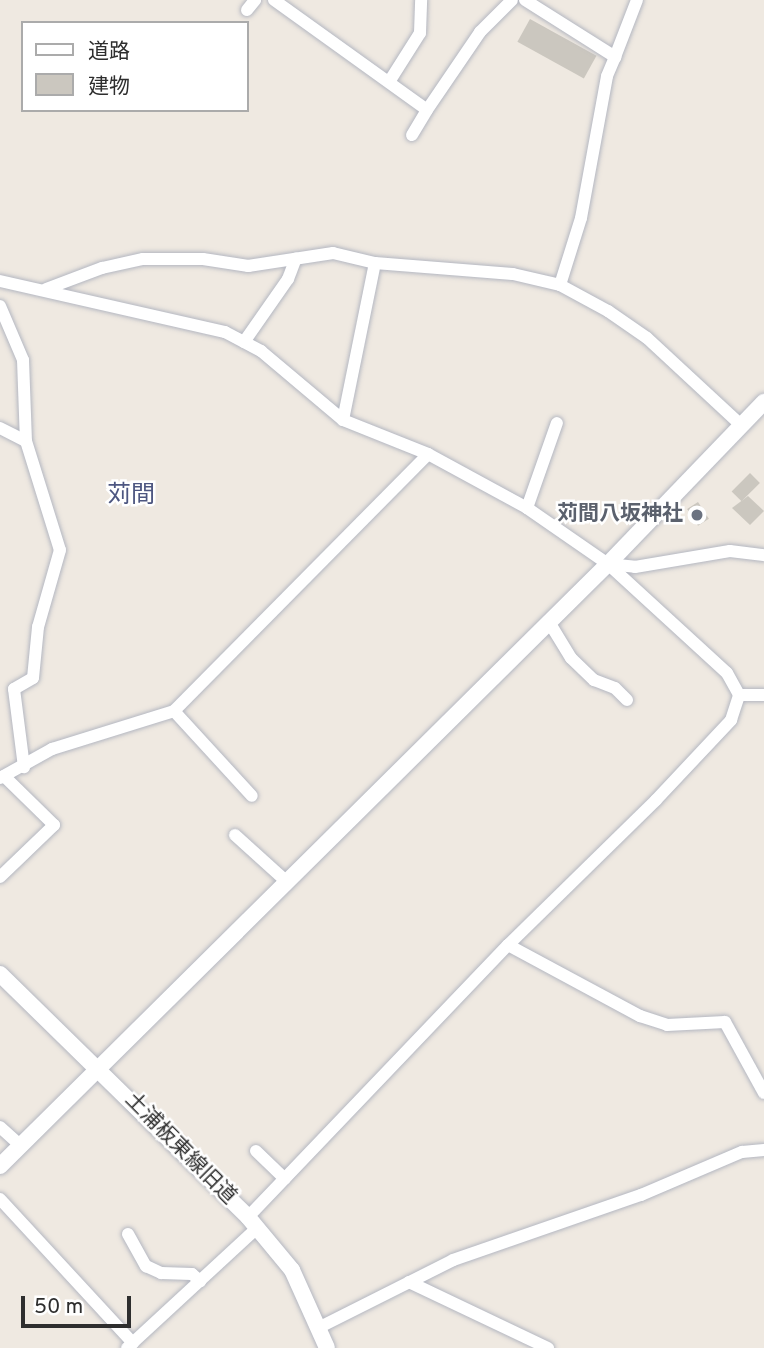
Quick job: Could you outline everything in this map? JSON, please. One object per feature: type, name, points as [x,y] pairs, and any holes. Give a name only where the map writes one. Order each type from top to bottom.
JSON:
[{"type":"street","points":[[274,0],[426,110]]},
{"type":"street","points":[[389,82],[420,33],[421,0]]},
{"type":"street","points":[[412,135],[480,32],[512,0]]},
{"type":"street","points":[[525,0],[615,57]]},
{"type":"street","points":[[560,285],[581,218],[607,76],[637,0]]},
{"type":"street","points":[[46,289],[102,268],[143,260],[203,259],[248,266],[333,253],[375,263],[469,267],[560,285],[647,338],[742,426]]},
{"type":"street","points":[[244,342],[288,279],[296,258]]},
{"type":"street","points":[[344,420],[375,263]]},
{"type":"street","points":[[0,281],[46,289],[225,332],[244,342],[344,420],[428,454],[527,508],[608,564],[727,673],[739,695],[731,720],[656,800],[508,945],[285,1179],[253,1223],[200,1281],[130,1345],[0,1199]]},
{"type":"street","points":[[0,306],[23,360],[26,440],[60,550],[38,627],[33,678],[14,689],[24,766]]},
{"type":"street","points":[[0,1166],[608,564],[764,402]]},
{"type":"street","points":[[527,508],[557,423]]},
{"type":"street","points":[[0,428],[26,440]]},
{"type":"street","points":[[0,877],[54,825],[2,777],[52,750],[174,711],[428,454]]},
{"type":"street","points":[[608,564],[635,567],[730,551],[764,555]]},
{"type":"street","points":[[549,622],[571,658],[594,680],[614,688],[627,700]]},
{"type":"street","points":[[739,695],[764,695]]},
{"type":"street","points":[[174,711],[177,719],[252,796]]},
{"type":"street","points":[[235,835],[287,882]]},
{"type":"street","points":[[508,945],[640,1016],[667,1025],[724,1022],[764,1093]]},
{"type":"street","name":"土浦板東線旧道","points":[[0,974],[253,1223],[292,1270],[327,1348]]},
{"type":"street","points":[[0,1127],[21,1146]]},
{"type":"street","points":[[320,1328],[453,1260],[641,1195],[742,1152],[764,1150]]},
{"type":"street","points":[[256,1152],[285,1179]]},
{"type":"street","points":[[128,1234],[146,1266],[161,1273],[192,1274],[200,1281]]},
{"type":"street","points":[[409,1282],[548,1348]]},
{"type":"building","points":[[530,19],[596,56],[584,79],[517,42]]},
{"type":"building","points":[[750,473],[760,483],[742,501],[732,491]]},
{"type":"building","points":[[748,496],[764,511],[750,525],[732,508]]},
{"type":"building","name":"苅間八坂神社","points":[[698,502],[709,519],[698,526],[687,509]]},
{"type":"place","name":"苅間八坂神社","points":[[697,515]]},
{"type":"district","name":"苅間","points":[[131,497]]}]
